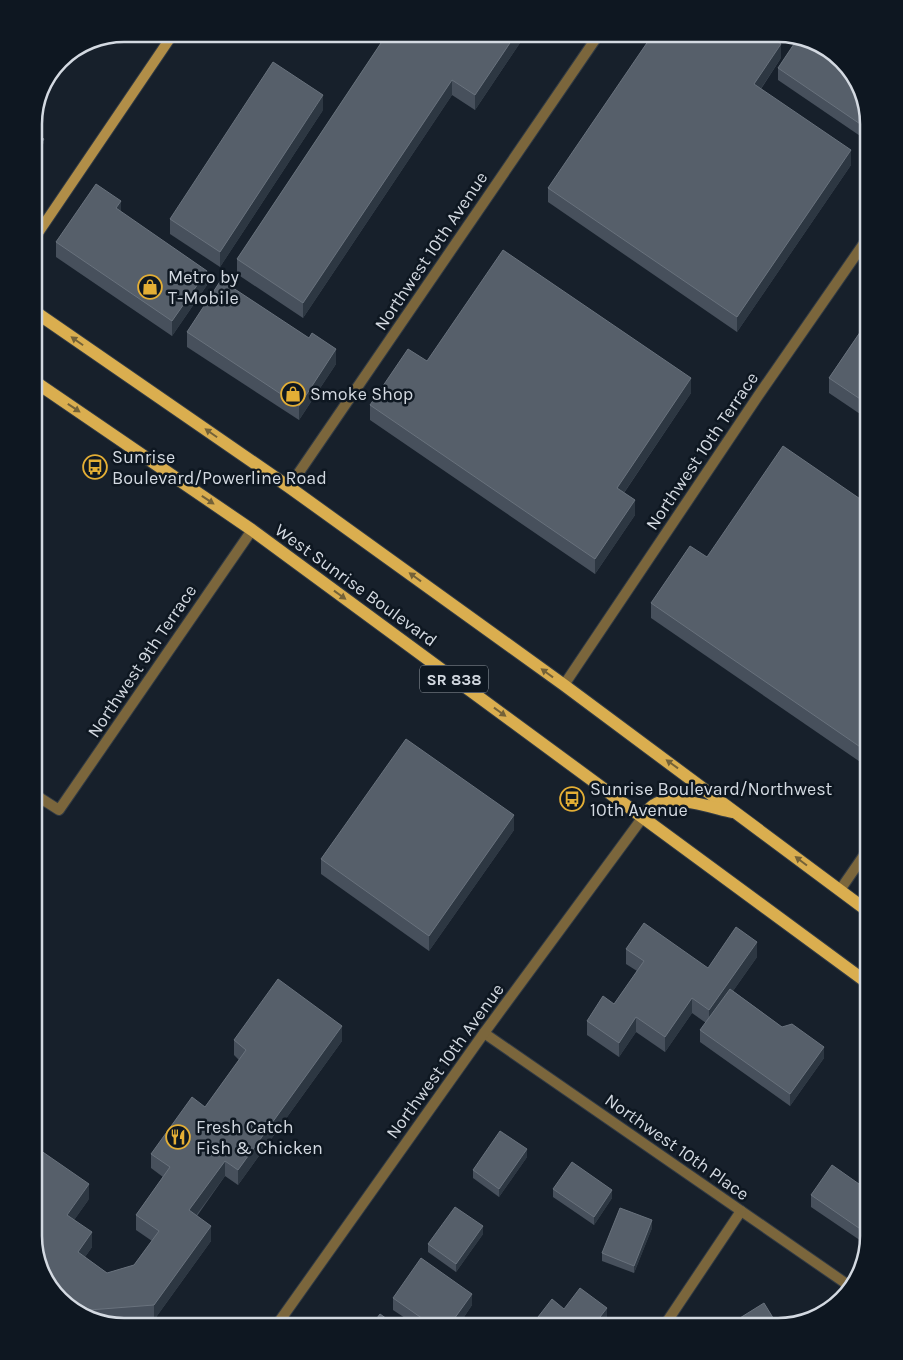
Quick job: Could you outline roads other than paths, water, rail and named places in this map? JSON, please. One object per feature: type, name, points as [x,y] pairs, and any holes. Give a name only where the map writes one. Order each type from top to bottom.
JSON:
[{"type":"main road","points":[[43,226],[168,42]]},
{"type":"main road","points":[[43,317],[289,487],[564,685],[861,906]]},
{"type":"main road","name":"West Sunrise Boulevard","points":[[43,387],[252,530],[861,978]]},
{"type":"main road","points":[[642,816],[654,804],[668,801],[690,802],[739,814]]},
{"type":"street","name":"Northwest 10th Avenue","points":[[289,487],[593,43]]},
{"type":"street","name":"Northwest 10th Terrace","points":[[564,685],[861,248]]},
{"type":"street","name":"Northwest 9th Terrace","points":[[42,799],[59,810],[252,530]]},
{"type":"street","name":"Northwest 10th Avenue","points":[[282,1317],[484,1033],[642,816]]},
{"type":"street","points":[[840,890],[861,860]]},
{"type":"street","name":"Northwest 10th Place","points":[[484,1033],[845,1283]]},
{"type":"street","points":[[670,1318],[741,1212]]},
{"type":"place","name":"Metro by T-Mobile","points":[[150,287]]},
{"type":"place","name":"Smoke Shop","points":[[293,394]]},
{"type":"place","name":"Sunrise Boulevard/Powerline Road","points":[[95,467]]},
{"type":"place","name":"Sunrise Boulevard/Northwest 10th Avenue","points":[[572,799]]},
{"type":"place","name":"Fresh Catch Fish & Chicken","points":[[178,1137]]}]
